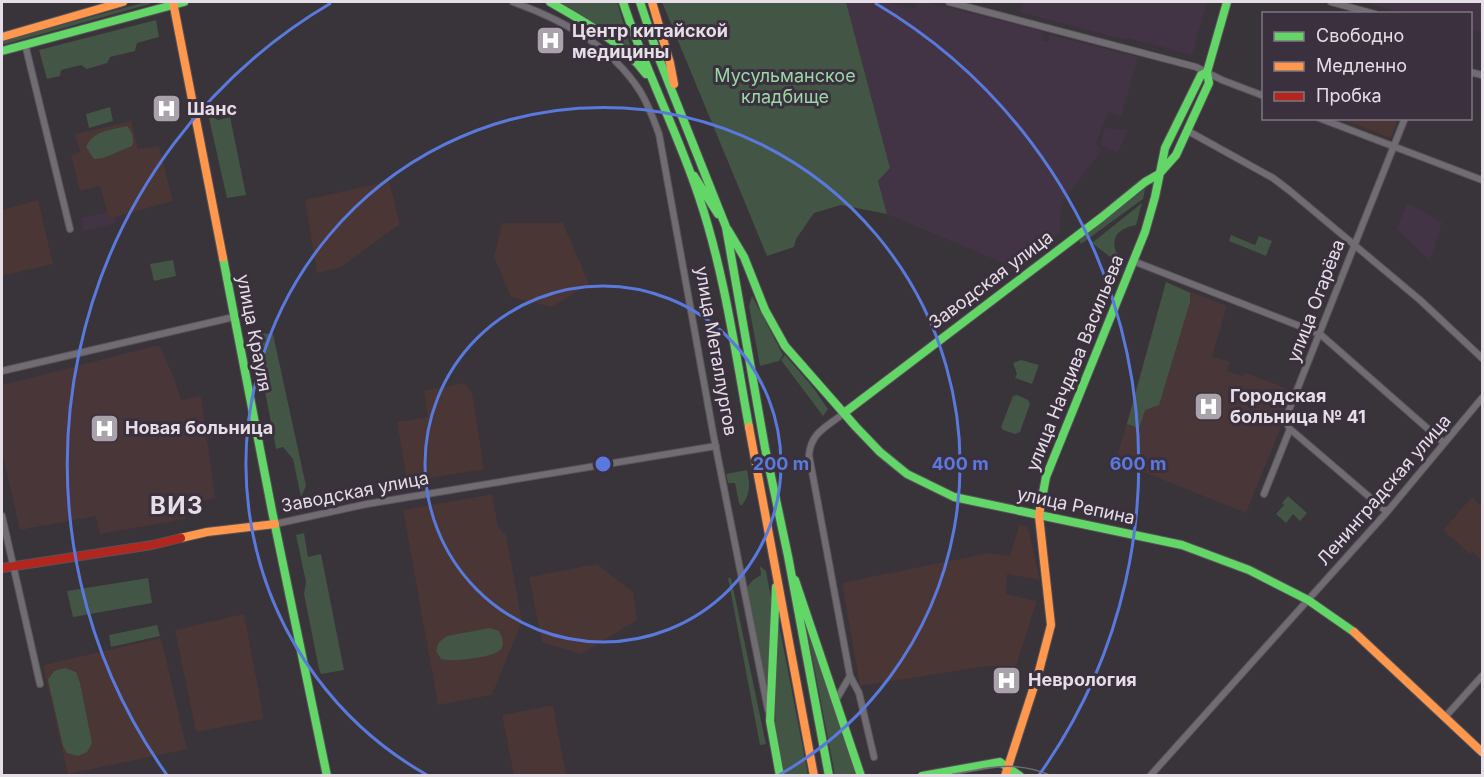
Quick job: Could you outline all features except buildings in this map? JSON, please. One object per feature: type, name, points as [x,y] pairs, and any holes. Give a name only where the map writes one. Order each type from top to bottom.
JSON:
[{"type":"main road","points":[[2,37],[123,2]]},
{"type":"main road","points":[[2,51],[173,3],[184,2]]},
{"type":"main road","points":[[550,2],[629,51],[647,75],[660,99]]},
{"type":"main road","name":"улица Металлургов","points":[[623,2],[660,99],[690,168],[709,222],[777,571],[814,776]]},
{"type":"main road","name":"улица Металлургов","points":[[640,2],[648,29],[726,226],[765,448],[788,556],[829,776]]},
{"type":"main road","points":[[652,2],[674,78],[675,96]]},
{"type":"main road","name":"улица Начдива Васильева","points":[[1159,174],[1176,155],[1209,83],[1208,72],[1227,2]]},
{"type":"main road","name":"улица Крауля","points":[[173,3],[327,776]]},
{"type":"main road","name":"улица Начдива Васильева","points":[[1006,771],[1040,671],[1051,625],[1039,516],[1046,477],[1145,232],[1165,148],[1201,75],[1208,72]]},
{"type":"main road","name":"улица Репина","points":[[690,168],[744,257],[765,310],[785,346],[880,452],[907,474],[954,497],[1182,545],[1249,570],[1308,600],[1360,636],[1482,753]]},
{"type":"main road","name":"Заводская улица","points":[[844,413],[1145,182],[1159,174]]},
{"type":"main road","name":"Заводская улица","points":[[2,568],[152,545],[207,532],[275,524]]},
{"type":"main road","points":[[788,556],[861,776]]},
{"type":"main road","points":[[770,721],[777,571]]},
{"type":"main road","name":"улица Металлургов","points":[[770,721],[780,776]]},
{"type":"main road","points":[[922,776],[1000,762],[1006,771],[1020,776]]},
{"type":"street","name":"улица Металлургов","points":[[513,2],[555,19],[579,32],[611,55],[641,92],[659,134],[716,446],[770,721]]},
{"type":"street","points":[[949,2],[1143,52],[1208,72],[1262,96]]},
{"type":"street","points":[[1331,2],[1368,12]]},
{"type":"street","points":[[25,44],[70,229]]},
{"type":"street","points":[[1324,120],[1482,180]]},
{"type":"street","name":"улица Огарёва","points":[[1264,494],[1290,429],[1285,420],[1404,120]]},
{"type":"street","points":[[1188,132],[1273,178],[1290,190],[1454,330],[1482,358]]},
{"type":"street","points":[[1133,261],[1320,334],[1444,443]]},
{"type":"street","points":[[2,372],[234,317]]},
{"type":"street","name":"Ленинградская улица","points":[[1150,776],[1387,512],[1482,398]]},
{"type":"street","points":[[844,413],[814,436],[810,443],[809,455],[850,676],[859,693],[873,757]]},
{"type":"street","points":[[1290,429],[1387,512]]},
{"type":"street","name":"Заводская улица","points":[[275,524],[367,504],[716,446]]},
{"type":"street","points":[[2,516],[40,684]]},
{"type":"street","points":[[836,700],[850,676]]},
{"type":"street","points":[[1446,716],[1482,676]]},
{"type":"shaded area","points":[[846,2],[886,2],[915,9],[918,2],[926,2],[1043,32],[1041,40],[1048,42],[1050,35],[1138,57],[1121,117],[1108,112],[1096,144],[1101,151],[1061,204],[1060,233],[1013,267],[887,214],[878,181],[890,168]]},
{"type":"shaded area","points":[[1023,2],[1207,2],[1192,55],[1020,12]]},
{"type":"shaded area","points":[[1363,2],[1482,2],[1482,37],[1479,32],[1472,30],[1472,12],[1399,12]]},
{"type":"shaded area","points":[[1344,120],[1398,120],[1391,138]]},
{"type":"shaded area","points":[[131,121],[138,149],[159,146],[173,201],[109,219],[100,186],[80,191],[71,156],[80,152],[75,134]]},
{"type":"shaded area","points":[[1105,128],[1128,130],[1118,153],[1100,145]]},
{"type":"shaded area","points":[[389,181],[400,224],[340,268],[317,273],[305,200]]},
{"type":"shaded area","points":[[38,200],[53,264],[2,276],[2,210]]},
{"type":"shaded area","points":[[1407,203],[1442,222],[1430,261],[1397,229]]},
{"type":"shaded area","points":[[113,211],[116,223],[84,231],[81,218]]},
{"type":"shaded area","points":[[502,223],[563,223],[589,284],[552,307],[511,297],[494,257]]},
{"type":"shaded area","name":"Городская больница № 41","points":[[1166,282],[1227,306],[1212,356],[1230,362],[1227,371],[1243,376],[1244,373],[1255,376],[1292,391],[1278,424],[1281,427],[1246,513],[1116,461]]},
{"type":"shaded area","name":"Новая больница","points":[[159,345],[175,380],[181,400],[201,396],[215,498],[184,505],[186,519],[100,534],[96,516],[20,530],[2,452],[2,385]]},
{"type":"shaded area","points":[[464,383],[472,392],[484,469],[407,482],[397,422],[428,417],[424,391]]},
{"type":"shaded area","points":[[492,494],[498,527],[506,535],[522,621],[492,695],[438,705],[403,510]]},
{"type":"shaded area","points":[[1472,497],[1482,506],[1482,561],[1472,552],[1470,554],[1443,530]]},
{"type":"shaded area","points":[[1019,525],[1027,527],[1029,531],[1040,580],[1007,574],[1006,594],[1037,601],[1016,666],[988,666],[860,686],[842,583],[988,553],[1010,556]]},
{"type":"shaded area","points":[[597,564],[633,592],[637,620],[581,654],[542,642],[529,577]]},
{"type":"shaded area","points":[[244,614],[264,719],[196,732],[175,630]]},
{"type":"shaded area","points":[[161,638],[187,749],[68,774],[43,665]]},
{"type":"shaded area","points":[[553,705],[566,775],[514,775],[502,715]]},
{"type":"green space","points":[[146,2],[150,4],[2,45],[2,41]]},
{"type":"green space","points":[[559,2],[617,2],[632,51],[617,36]]},
{"type":"green space","name":"Мусульманское кладбище","points":[[662,2],[846,2],[890,168],[878,181],[887,214],[841,205],[814,213],[796,239],[794,247],[767,256]]},
{"type":"green space","points":[[156,20],[159,37],[137,43],[135,51],[110,57],[107,63],[87,69],[81,65],[61,70],[60,76],[47,79],[39,50]]},
{"type":"green space","points":[[110,107],[113,121],[89,128],[86,114]]},
{"type":"green space","points":[[208,114],[218,120],[230,117],[246,195],[227,198]]},
{"type":"green space","points":[[127,126],[132,136],[132,146],[103,158],[94,159],[86,147],[93,138],[103,132]]},
{"type":"green space","points":[[1145,189],[1143,199],[1081,244],[1079,240]]},
{"type":"green space","points":[[1142,203],[1136,225],[1121,230],[1114,241],[1116,252],[1124,258],[1122,266],[1092,243]]},
{"type":"green space","points":[[1231,235],[1255,245],[1259,236],[1272,241],[1266,256],[1229,241]]},
{"type":"green space","points":[[173,260],[176,276],[154,281],[150,264]]},
{"type":"green space","points":[[1166,282],[1190,293],[1190,302],[1159,405],[1145,410],[1139,428],[1127,424]]},
{"type":"green space","points":[[752,296],[783,355],[779,361],[760,366],[749,306]]},
{"type":"green space","points":[[254,333],[273,334],[306,486],[301,497],[293,459],[283,447],[276,449]]},
{"type":"green space","points":[[785,355],[812,386],[828,409],[823,416],[781,360]]},
{"type":"green space","points":[[1021,360],[1039,365],[1032,384],[1015,378],[1017,374],[1013,363]]},
{"type":"green space","points":[[1017,395],[1028,400],[1030,404],[1020,432],[1015,434],[1001,427],[1013,396]]},
{"type":"green space","points":[[747,470],[749,489],[741,506],[735,483],[728,483],[726,474]]},
{"type":"green space","points":[[1288,496],[1307,513],[1300,521],[1293,514],[1286,523],[1276,514]]},
{"type":"green space","points":[[304,533],[308,557],[321,554],[344,670],[321,674],[319,669],[304,594],[306,582],[296,535]]},
{"type":"green space","points":[[760,566],[766,571],[771,598],[768,696],[747,587],[761,575]]},
{"type":"green space","points":[[148,578],[152,603],[73,617],[67,591]]},
{"type":"green space","points":[[728,578],[731,578],[766,744],[760,745]]},
{"type":"green space","points":[[803,609],[857,775],[835,775]]},
{"type":"green space","points":[[777,614],[808,775],[783,775],[775,730]]},
{"type":"green space","points":[[157,625],[160,636],[111,647],[109,635]]},
{"type":"green space","points":[[490,628],[499,631],[503,642],[501,649],[490,655],[454,660],[441,659],[436,651],[439,642],[447,636]]},
{"type":"green space","points":[[65,668],[76,672],[80,683],[92,743],[87,752],[78,756],[67,753],[63,746],[48,680],[54,671]]},
{"type":"tram line","points":[[945,776],[986,768],[1012,766],[1052,776]]},
{"type":"traffic: fast","points":[[2,51],[184,2]]},
{"type":"traffic: fast","points":[[550,2],[614,42],[646,74]]},
{"type":"traffic: fast","points":[[623,2],[681,148],[708,225],[728,311],[749,427]]},
{"type":"traffic: fast","points":[[640,2],[658,56],[726,227],[765,448],[788,556],[829,776]]},
{"type":"traffic: fast","points":[[844,413],[1145,182],[1159,174],[1176,155],[1209,83],[1207,72],[1227,2]]},
{"type":"traffic: fast","points":[[1040,509],[1046,477],[1145,232],[1165,148],[1201,75],[1207,72]]},
{"type":"traffic: fast","points":[[694,176],[718,214]]},
{"type":"traffic: fast","points":[[728,230],[744,257],[765,310],[785,346],[856,427],[880,452],[907,474],[954,497],[1182,545],[1249,570],[1308,600],[1354,632]]},
{"type":"traffic: fast","points":[[223,258],[327,776]]},
{"type":"traffic: fast","points":[[795,580],[861,776]]},
{"type":"traffic: fast","points":[[776,587],[770,721],[780,776]]},
{"type":"traffic: fast","points":[[922,776],[1000,762],[1020,776]]},
{"type":"traffic: slow","points":[[2,37],[123,2]]},
{"type":"traffic: slow","points":[[173,2],[223,258]]},
{"type":"traffic: slow","points":[[652,2],[674,84]]},
{"type":"traffic: slow","points":[[749,427],[814,776]]},
{"type":"traffic: slow","points":[[1005,776],[1039,671],[1051,625],[1040,509]]},
{"type":"traffic: slow","points":[[181,538],[207,532],[275,524]]},
{"type":"traffic: slow","points":[[1354,632],[1482,752]]},
{"type":"traffic: jam","points":[[2,568],[152,545],[181,538]]},
{"type":"place","name":"Центр китайской медицины","points":[[551,41]]},
{"type":"place","name":"Шанс","points":[[166,109]]},
{"type":"place","name":"Городская больница № 41","points":[[1209,406]]},
{"type":"place","name":"Новая больница","points":[[104,428]]},
{"type":"place","name":"Неврология","points":[[1007,680]]},
{"type":"district","name":"ВИЗ","points":[[177,506]]}]
